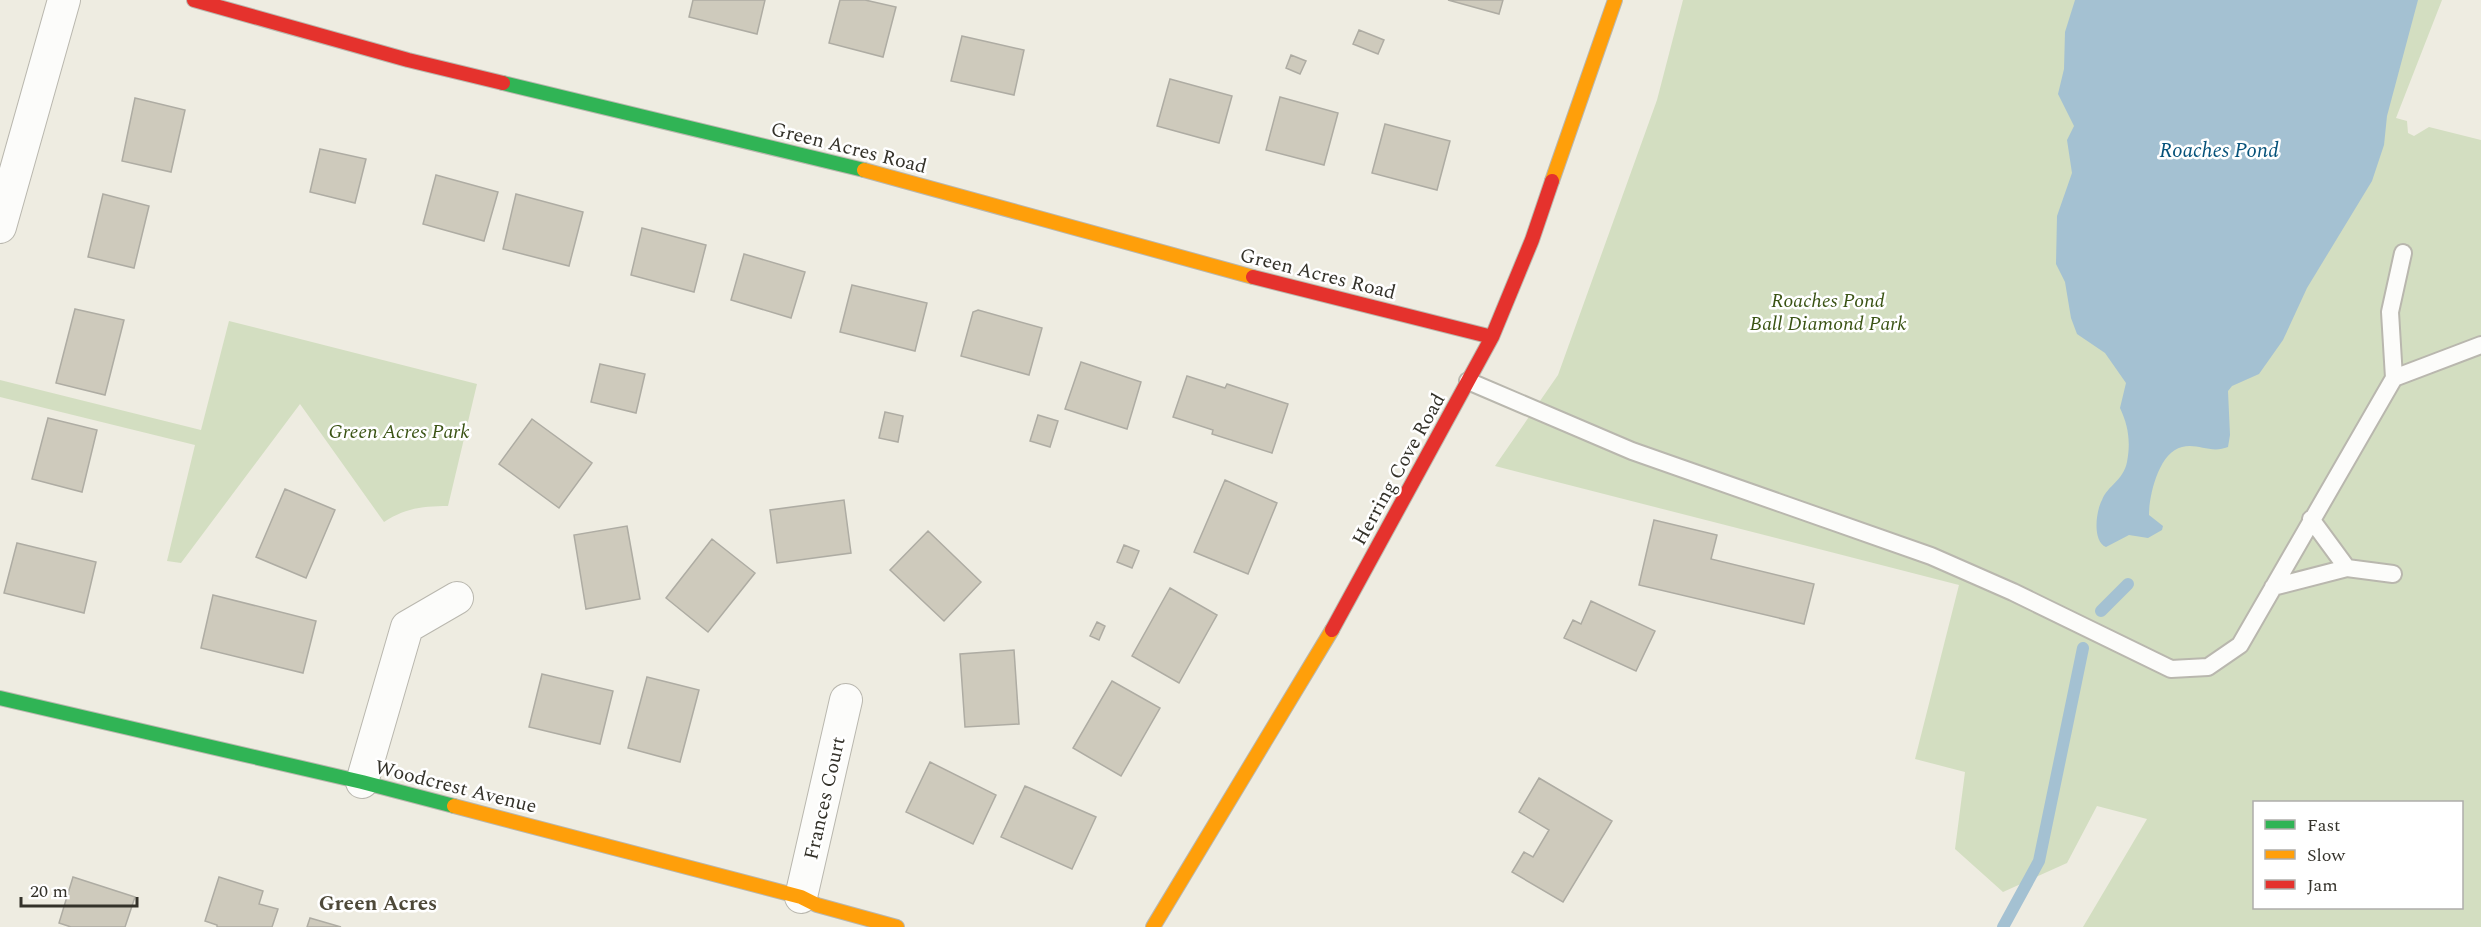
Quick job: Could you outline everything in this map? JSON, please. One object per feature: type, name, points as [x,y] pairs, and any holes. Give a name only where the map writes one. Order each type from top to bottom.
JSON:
[{"type":"street","points":[[0,227],[64,0]]},
{"type":"street","name":"Green Acres Road","points":[[194,0],[408,60],[855,167],[1226,270],[1492,337]]},
{"type":"street","name":"Herring Cove Road","points":[[1153,927],[1321,649],[1492,337],[1532,240],[1615,0]]},
{"type":"street","points":[[362,782],[407,627],[457,598]]},
{"type":"street","name":"Woodcrest Avenue","points":[[0,698],[362,782],[801,897],[817,905],[897,927]]},
{"type":"street","name":"Frances Court","points":[[801,897],[846,700]]},
{"type":"lane","points":[[1468,381],[1632,451],[1930,556],[2013,592],[2171,669],[2208,667],[2240,645],[2394,378],[2390,312],[2403,253]]},
{"type":"lane","points":[[2394,378],[2481,345]]},
{"type":"lane","points":[[2312,519],[2347,568]]},
{"type":"lane","points":[[2273,587],[2347,568],[2393,574]]},
{"type":"green space","name":"Roaches Pond Ball Diamond Park","points":[[1683,0],[2442,0],[2396,118],[2407,121],[2408,133],[2414,136],[2429,127],[2481,140],[2481,927],[2083,927],[2147,819],[2097,806],[2067,863],[2003,892],[1955,849],[1965,772],[1915,759],[1959,585],[1495,466],[1558,375],[1657,100]]},
{"type":"green space","name":"Green Acres Park","points":[[229,321],[477,384],[448,506],[415,509],[384,522],[300,404],[181,563],[167,561],[195,445],[0,397],[0,380],[201,430]]},
{"type":"water","name":"Roaches Pond","points":[[2075,0],[2418,0],[2387,116],[2384,145],[2372,181],[2307,288],[2283,340],[2259,374],[2232,386],[2228,391],[2230,435],[2228,447],[2216,449],[2188,446],[2174,451],[2161,465],[2151,497],[2149,515],[2163,526],[2162,530],[2148,538],[2129,535],[2106,547],[2099,539],[2096,525],[2100,505],[2122,474],[2127,462],[2128,434],[2120,408],[2126,383],[2105,353],[2077,334],[2071,318],[2065,282],[2056,264],[2057,216],[2072,173],[2067,140],[2074,126],[2058,94],[2064,69],[2065,32]]},
{"type":"building","points":[[693,0],[765,0],[757,34],[689,17]]},
{"type":"building","points":[[840,0],[865,0],[896,7],[883,57],[829,43]]},
{"type":"building","points":[[1448,0],[1503,0],[1499,14]]},
{"type":"building","points":[[1359,30],[1384,40],[1378,54],[1353,44]]},
{"type":"building","points":[[962,36],[1024,50],[1014,95],[951,81]]},
{"type":"building","points":[[1291,55],[1306,61],[1300,74],[1286,68]]},
{"type":"building","points":[[1170,79],[1232,96],[1219,143],[1157,126]]},
{"type":"building","points":[[1280,97],[1338,113],[1324,165],[1266,150]]},
{"type":"building","points":[[135,98],[185,110],[171,172],[122,161]]},
{"type":"building","points":[[1385,124],[1450,141],[1437,190],[1372,173]]},
{"type":"building","points":[[320,149],[366,159],[355,203],[310,192]]},
{"type":"building","points":[[436,175],[498,192],[484,241],[423,224]]},
{"type":"building","points":[[103,194],[149,206],[134,268],[88,257]]},
{"type":"building","points":[[516,194],[583,212],[569,266],[503,249]]},
{"type":"building","points":[[642,228],[706,245],[694,292],[631,275]]},
{"type":"building","points":[[744,254],[805,272],[791,318],[731,300]]},
{"type":"building","points":[[852,285],[927,303],[915,351],[840,332]]},
{"type":"building","points":[[75,309],[124,320],[105,395],[56,383]]},
{"type":"building","points":[[978,310],[1042,328],[1029,375],[961,356],[973,312]]},
{"type":"building","points":[[1081,362],[1141,382],[1127,429],[1065,409]]},
{"type":"building","points":[[600,364],[645,374],[636,413],[591,402]]},
{"type":"building","points":[[1187,376],[1225,388],[1227,384],[1288,404],[1272,453],[1212,434],[1213,430],[1173,417]]},
{"type":"building","points":[[885,412],[903,416],[898,442],[879,438]]},
{"type":"building","points":[[1038,415],[1058,421],[1050,447],[1030,441]]},
{"type":"building","points":[[48,418],[97,430],[82,492],[32,479]]},
{"type":"building","points":[[532,419],[592,463],[559,508],[499,464]]},
{"type":"building","points":[[1225,480],[1277,503],[1248,574],[1194,552]]},
{"type":"building","points":[[285,489],[335,510],[306,578],[256,557]]},
{"type":"building","points":[[844,500],[851,553],[777,563],[770,510]]},
{"type":"building","points":[[1654,520],[1717,535],[1711,559],[1814,584],[1804,624],[1639,585]]},
{"type":"building","points":[[627,526],[640,599],[586,609],[574,535]]},
{"type":"building","points":[[928,531],[981,582],[944,621],[890,570]]},
{"type":"building","points":[[712,539],[755,573],[708,632],[666,598]]},
{"type":"building","points":[[17,543],[96,562],[84,613],[4,593]]},
{"type":"building","points":[[1124,545],[1139,551],[1132,568],[1117,562]]},
{"type":"building","points":[[1170,588],[1217,615],[1179,683],[1132,656]]},
{"type":"building","points":[[213,595],[316,621],[303,673],[201,648]]},
{"type":"building","points":[[1591,601],[1655,631],[1636,671],[1564,638],[1573,620],[1581,624]]},
{"type":"building","points":[[1097,622],[1105,626],[1099,640],[1090,636]]},
{"type":"building","points":[[1014,650],[1019,724],[965,727],[960,654]]},
{"type":"building","points":[[542,674],[613,691],[600,744],[529,727]]},
{"type":"building","points":[[647,677],[699,690],[680,762],[628,748]]},
{"type":"building","points":[[1112,681],[1160,708],[1121,776],[1073,748]]},
{"type":"building","points":[[930,762],[996,795],[973,844],[906,812]]},
{"type":"building","points":[[1539,778],[1612,821],[1563,902],[1512,872],[1524,852],[1533,857],[1549,830],[1519,812]]},
{"type":"building","points":[[1025,786],[1096,817],[1072,869],[1001,837]]},
{"type":"building","points":[[73,877],[135,897],[125,927],[71,927],[59,923]]},
{"type":"building","points":[[219,877],[263,891],[259,904],[278,909],[272,927],[217,927],[205,921]]},
{"type":"building","points":[[310,918],[341,927],[307,927]]},
{"type":"waterway","points":[[2101,611],[2128,584]]},
{"type":"waterway","points":[[2003,927],[2039,861],[2083,648]]},
{"type":"traffic: fast","points":[[503,83],[864,170]]},
{"type":"traffic: fast","points":[[0,698],[362,782],[454,806]]},
{"type":"traffic: slow","points":[[1552,181],[1615,0]]},
{"type":"traffic: slow","points":[[864,170],[1253,277]]},
{"type":"traffic: slow","points":[[1153,927],[1332,630]]},
{"type":"traffic: slow","points":[[454,806],[801,897],[817,905],[897,927]]},
{"type":"traffic: jam","points":[[194,0],[408,60],[503,83]]},
{"type":"traffic: jam","points":[[1332,630],[1492,337],[1532,240],[1552,181]]},
{"type":"traffic: jam","points":[[1253,277],[1492,337]]},
{"type":"district","name":"Green Acres","points":[[378,903]]}]
